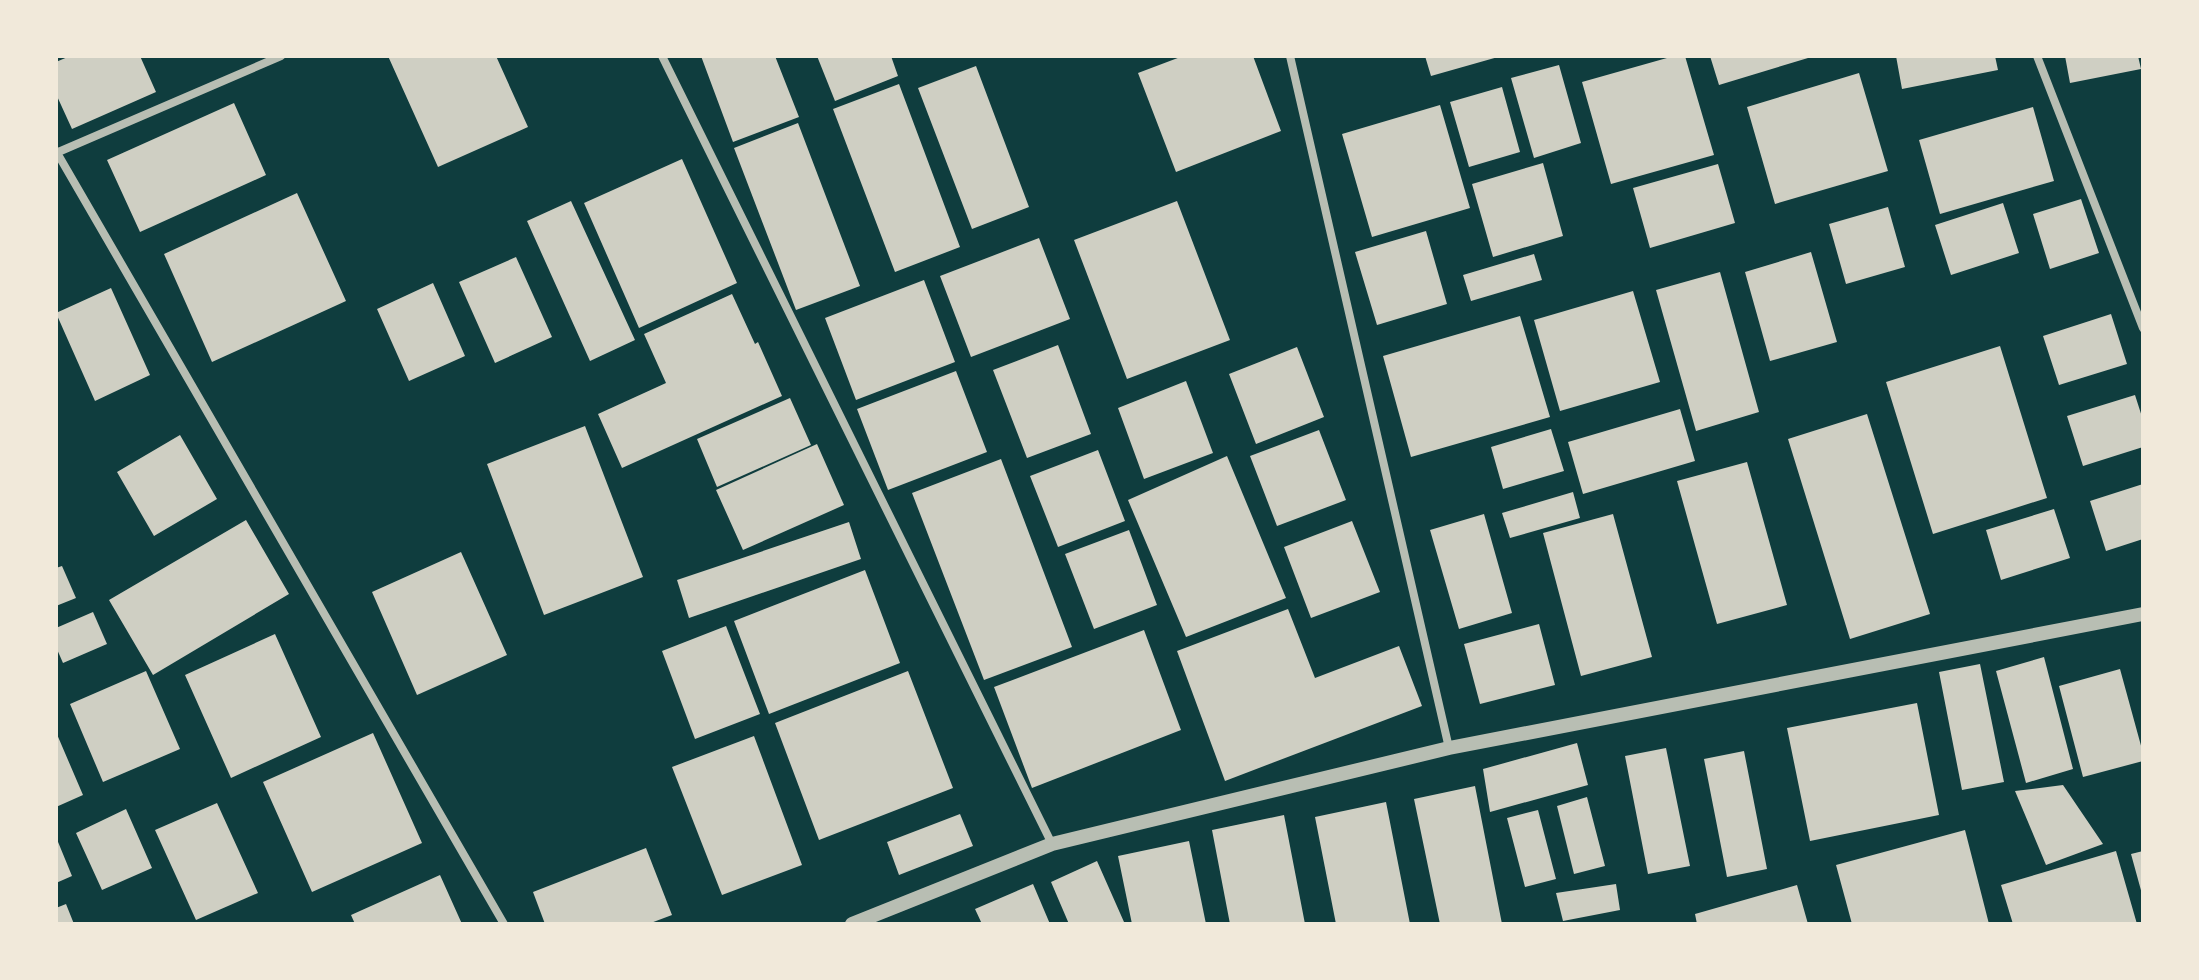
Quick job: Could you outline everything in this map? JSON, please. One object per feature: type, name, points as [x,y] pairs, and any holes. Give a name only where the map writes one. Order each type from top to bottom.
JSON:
[{"type":"street","points":[[281,56],[56,152],[504,924]]},
{"type":"street","points":[[662,56],[1052,844]]},
{"type":"street","points":[[1290,56],[1449,748]]},
{"type":"street","points":[[2037,56],[2143,328]]},
{"type":"street","points":[[852,924],[1052,844],[1449,748],[2143,614]]},
{"type":"building","points":[[70,56],[140,56],[156,92],[72,129],[56,94],[56,62]]},
{"type":"building","points":[[388,56],[496,56],[528,127],[438,167]]},
{"type":"building","points":[[701,56],[775,56],[799,117],[733,142]]},
{"type":"building","points":[[817,56],[891,56],[898,76],[835,101]]},
{"type":"building","points":[[1183,56],[1253,56],[1281,131],[1176,172],[1138,73]]},
{"type":"building","points":[[1425,56],[1498,56],[1498,57],[1431,76]]},
{"type":"building","points":[[1674,56],[1685,56],[1714,155],[1611,184],[1582,82]]},
{"type":"building","points":[[1710,56],[1808,56],[1808,58],[1719,85]]},
{"type":"building","points":[[1896,56],[1995,56],[1998,70],[1902,89]]},
{"type":"building","points":[[2065,56],[2138,56],[2141,69],[2070,83]]},
{"type":"building","points":[[1559,65],[1581,143],[1534,158],[1511,78]]},
{"type":"building","points":[[976,66],[1029,207],[972,229],[918,88]]},
{"type":"building","points":[[1859,73],[1888,171],[1775,204],[1747,107]]},
{"type":"building","points":[[899,84],[960,247],[895,272],[833,109]]},
{"type":"building","points":[[1502,87],[1520,152],[1469,167],[1450,102]]},
{"type":"building","points":[[234,103],[266,175],[140,232],[107,160]]},
{"type":"building","points":[[1440,105],[1470,208],[1372,237],[1342,134]]},
{"type":"building","points":[[2033,107],[2054,181],[1940,214],[1919,140]]},
{"type":"building","points":[[798,123],[860,286],[796,310],[734,148]]},
{"type":"building","points":[[682,159],[737,283],[639,328],[584,203]]},
{"type":"building","points":[[1543,163],[1563,236],[1493,257],[1472,184]]},
{"type":"building","points":[[1718,164],[1735,223],[1650,248],[1633,188]]},
{"type":"building","points":[[297,193],[346,301],[212,362],[164,254]]},
{"type":"building","points":[[2081,199],[2099,253],[2050,269],[2033,214]]},
{"type":"building","points":[[571,201],[635,340],[590,361],[527,221]]},
{"type":"building","points":[[1177,201],[1230,340],[1127,379],[1074,240]]},
{"type":"building","points":[[2003,203],[2019,253],[1951,275],[1935,225]]},
{"type":"building","points":[[1888,207],[1905,267],[1846,284],[1829,224]]},
{"type":"building","points":[[1426,231],[1447,304],[1377,325],[1355,252]]},
{"type":"building","points":[[1039,238],[1070,319],[971,357],[940,276]]},
{"type":"building","points":[[1811,252],[1837,342],[1770,361],[1745,272]]},
{"type":"building","points":[[1534,254],[1542,280],[1471,301],[1463,275]]},
{"type":"building","points":[[516,257],[552,337],[495,363],[459,282]]},
{"type":"building","points":[[1720,272],[1759,412],[1696,431],[1656,290]]},
{"type":"building","points":[[924,280],[955,362],[856,400],[825,318]]},
{"type":"building","points":[[433,283],[465,356],[409,381],[377,309]]},
{"type":"building","points":[[111,288],[150,375],[95,401],[56,313]]},
{"type":"building","points":[[1633,291],[1660,382],[1560,411],[1534,320]]},
{"type":"building","points":[[732,294],[782,396],[622,468],[598,414],[666,383],[644,334]]},
{"type":"building","points":[[2111,314],[2127,364],[2059,385],[2043,336]]},
{"type":"building","points":[[1520,316],[1550,417],[1411,457],[1383,356]]},
{"type":"building","points":[[1058,345],[1091,434],[1027,458],[993,370]]},
{"type":"building","points":[[2000,346],[2047,498],[1933,534],[1886,382]]},
{"type":"building","points":[[1297,347],[1324,417],[1256,444],[1229,374]]},
{"type":"building","points":[[956,371],[987,452],[888,490],[857,409]]},
{"type":"building","points":[[1186,381],[1213,453],[1144,479],[1118,408]]},
{"type":"building","points":[[2135,395],[2143,420],[2143,447],[2083,466],[2067,416]]},
{"type":"building","points":[[790,398],[811,445],[717,487],[697,439]]},
{"type":"building","points":[[1680,409],[1695,461],[1583,494],[1568,442]]},
{"type":"building","points":[[1867,414],[1930,614],[1850,639],[1788,439]]},
{"type":"building","points":[[585,426],[643,577],[544,615],[487,464]]},
{"type":"building","points":[[1551,429],[1564,471],[1503,489],[1491,447]]},
{"type":"building","points":[[1319,430],[1346,500],[1277,526],[1250,456]]},
{"type":"building","points":[[180,435],[217,499],[154,536],[117,472]]},
{"type":"building","points":[[817,444],[844,505],[743,550],[716,490]]},
{"type":"building","points":[[1098,450],[1125,521],[1058,547],[1030,476]]},
{"type":"building","points":[[1227,456],[1286,598],[1186,637],[1128,500]]},
{"type":"building","points":[[1001,459],[1072,647],[984,680],[912,493]]},
{"type":"building","points":[[1747,462],[1787,605],[1717,624],[1677,481]]},
{"type":"building","points":[[2143,484],[2143,539],[2106,551],[2090,501]]},
{"type":"building","points":[[1573,492],[1580,518],[1510,538],[1502,513]]},
{"type":"building","points":[[2054,509],[2070,558],[2001,580],[1986,530]]},
{"type":"building","points":[[1484,514],[1512,613],[1459,629],[1430,530]]},
{"type":"building","points":[[1613,514],[1652,657],[1581,676],[1543,533]]},
{"type":"building","points":[[246,520],[289,594],[153,675],[109,600]]},
{"type":"building","points":[[1352,521],[1380,592],[1311,618],[1284,547]]},
{"type":"building","points":[[849,522],[861,559],[689,618],[677,580]]},
{"type":"building","points":[[1129,530],[1157,605],[1094,629],[1065,554]]},
{"type":"building","points":[[461,552],[507,655],[417,695],[372,592]]},
{"type":"building","points":[[62,566],[76,598],[56,606],[56,568]]},
{"type":"building","points":[[865,570],[900,663],[769,714],[734,621]]},
{"type":"building","points":[[1288,609],[1315,678],[1399,646],[1422,706],[1225,781],[1177,651]]},
{"type":"building","points":[[93,612],[107,644],[63,663],[56,647],[56,628]]},
{"type":"building","points":[[1539,624],[1555,685],[1480,704],[1464,644]]},
{"type":"building","points":[[726,626],[760,714],[695,739],[662,651]]},
{"type":"building","points":[[1144,630],[1181,730],[1032,788],[994,687]]},
{"type":"building","points":[[275,634],[321,737],[231,778],[185,675]]},
{"type":"building","points":[[2044,657],[2073,769],[2026,783],[1996,671]]},
{"type":"building","points":[[1980,664],[2004,782],[1962,790],[1939,672]]},
{"type":"building","points":[[2120,669],[2143,761],[2083,777],[2059,686]]},
{"type":"building","points":[[146,671],[180,749],[103,782],[70,704]]},
{"type":"building","points":[[908,671],[953,788],[819,840],[775,723]]},
{"type":"building","points":[[1917,703],[1939,815],[1810,841],[1787,728]]},
{"type":"building","points":[[56,732],[83,795],[56,807]]},
{"type":"building","points":[[373,733],[422,843],[312,892],[263,782]]},
{"type":"building","points":[[754,736],[802,865],[722,895],[672,767]]},
{"type":"building","points":[[1577,743],[1588,785],[1490,812],[1483,769]]},
{"type":"building","points":[[1666,748],[1690,866],[1648,874],[1625,756]]},
{"type":"building","points":[[1744,751],[1767,869],[1727,877],[1704,759]]},
{"type":"building","points":[[2063,785],[2103,844],[2046,865],[2015,791]]},
{"type":"building","points":[[1475,786],[1502,924],[1440,924],[1414,799]]},
{"type":"building","points":[[1587,797],[1605,866],[1574,874],[1557,806]]},
{"type":"building","points":[[1386,802],[1410,924],[1336,924],[1315,817]]},
{"type":"building","points":[[217,803],[258,893],[196,920],[155,830]]},
{"type":"building","points":[[126,809],[152,868],[102,890],[76,833]]},
{"type":"building","points":[[1538,810],[1556,879],[1525,887],[1507,818]]},
{"type":"building","points":[[960,814],[973,846],[899,875],[887,842]]},
{"type":"building","points":[[1284,815],[1305,924],[1230,924],[1212,830]]},
{"type":"building","points":[[1965,830],[1989,924],[1852,924],[1836,865]]},
{"type":"building","points":[[56,837],[72,876],[56,883]]},
{"type":"building","points":[[1189,841],[1206,924],[1132,924],[1118,856]]},
{"type":"building","points":[[646,848],[672,915],[648,924],[545,924],[533,892]]},
{"type":"building","points":[[2116,851],[2137,924],[2013,924],[2001,885]]},
{"type":"building","points":[[2143,851],[2143,894],[2142,894],[2131,854]]},
{"type":"building","points":[[1097,861],[1124,922],[1069,924],[1051,882]]},
{"type":"building","points":[[440,875],[462,924],[355,924],[351,915]]},
{"type":"building","points":[[1033,884],[1050,924],[982,924],[975,909]]},
{"type":"building","points":[[1616,884],[1620,910],[1563,921],[1556,893]]},
{"type":"building","points":[[1797,885],[1808,924],[1697,924],[1695,914]]},
{"type":"building","points":[[66,904],[74,924],[56,924],[56,908]]}]
